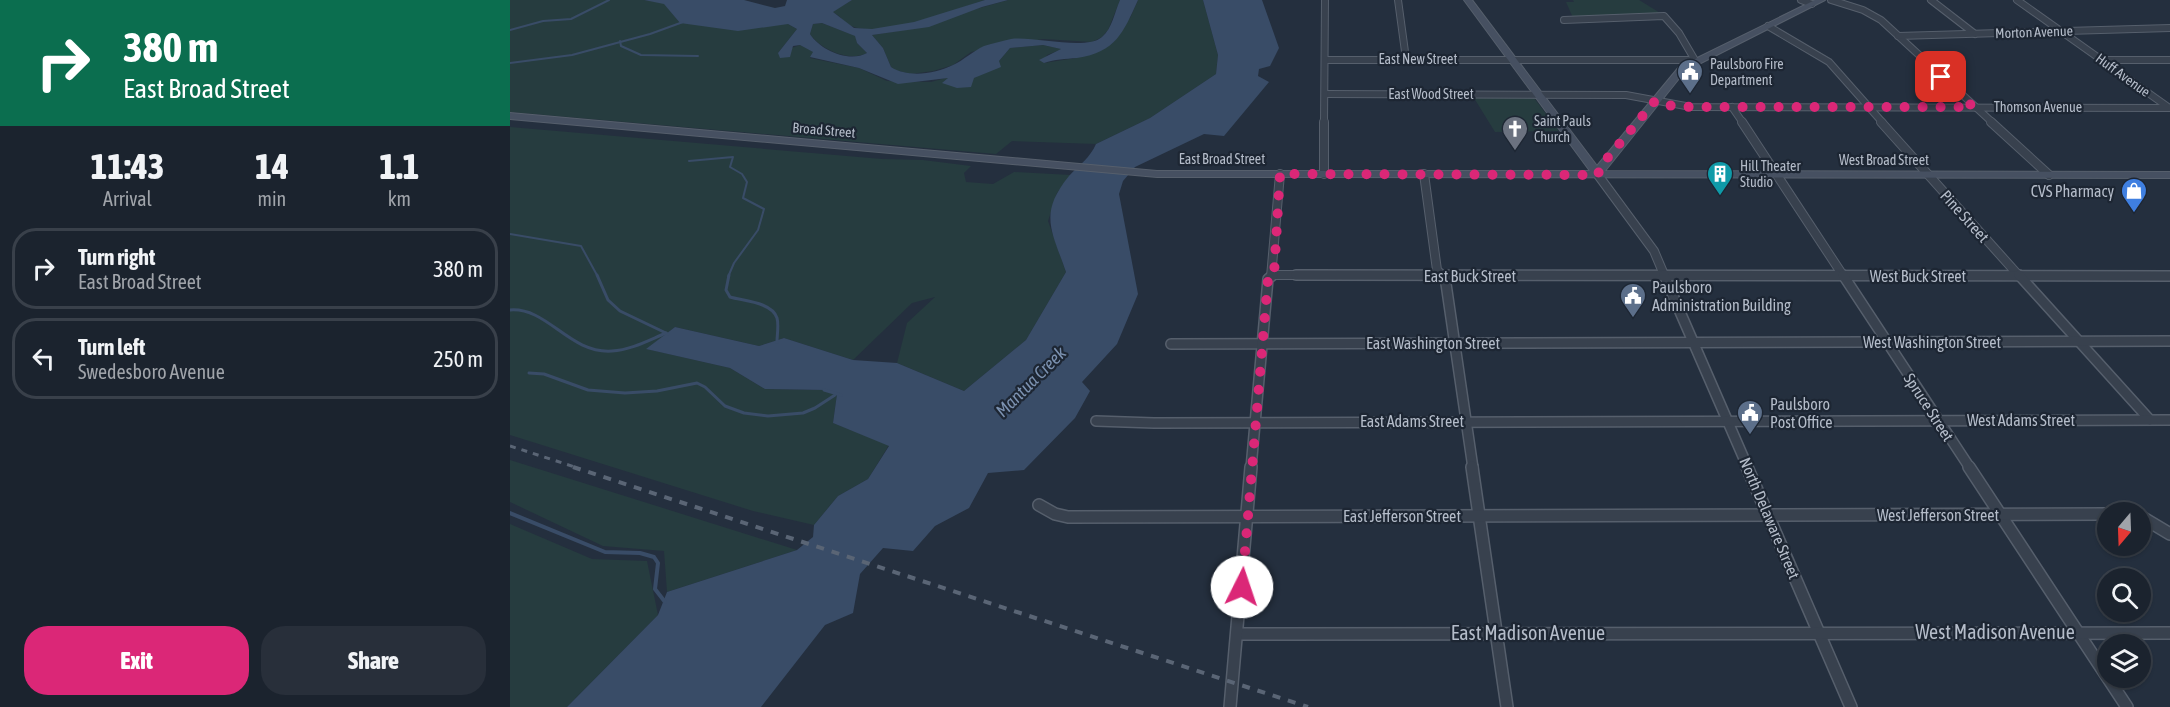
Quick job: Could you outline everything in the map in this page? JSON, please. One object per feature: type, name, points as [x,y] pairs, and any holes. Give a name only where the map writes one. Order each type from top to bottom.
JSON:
[{"type":"main road","points":[[1468,0],[1598,175]]},
{"type":"main road","points":[[1598,175],[1600,167],[1682,69],[1816,2]]},
{"type":"main road","name":"Broad Street","points":[[510,116],[1135,172]]},
{"type":"main road","name":"East Broad Street","points":[[1135,172],[1598,175]]},
{"type":"main road","name":"West Broad Street","points":[[1598,175],[2170,175]]},
{"type":"street","points":[[1324,0],[1324,174]]},
{"type":"street","points":[[1398,0],[1406,59]]},
{"type":"street","points":[[1801,0],[1816,2]]},
{"type":"street","points":[[1831,0],[1874,14],[2049,175]]},
{"type":"street","points":[[1931,0],[1975,34]]},
{"type":"street","name":"Huff Avenue","points":[[2018,0],[2170,108]]},
{"type":"street","points":[[1564,20],[1664,16],[1678,33],[1693,64]]},
{"type":"street","name":"Pine Street","points":[[1768,26],[1829,62],[2150,420]]},
{"type":"street","name":"Morton Avenue","points":[[1898,36],[2170,28]]},
{"type":"street","name":"East New Street","points":[[1325,60],[1688,60],[1693,64]]},
{"type":"street","points":[[2103,60],[2170,60]]},
{"type":"street","name":"East Wood Street","points":[[1325,94],[1626,95],[1655,101]]},
{"type":"street","name":"Thomson Avenue","points":[[1655,101],[1672,106],[1732,107],[2170,108]]},
{"type":"street","name":"Spruce Street","points":[[1732,107],[2127,707]]},
{"type":"street","points":[[1230,707],[1268,279],[1274,275],[1280,174]]},
{"type":"street","points":[[1424,174],[1437,270],[1445,277],[1507,707]]},
{"type":"street","name":"North Delaware Street","points":[[1598,175],[1647,239],[1666,276],[1851,707]]},
{"type":"street","name":"East Buck Street","points":[[1274,275],[1666,276]]},
{"type":"street","name":"West Buck Street","points":[[1666,276],[2170,276]]},
{"type":"street","name":"West Washington Street","points":[[1695,342],[2170,341]]},
{"type":"street","name":"East Washington Street","points":[[1171,344],[1695,342]]},
{"type":"street","name":"West Adams Street","points":[[1728,421],[2170,420]]},
{"type":"street","name":"East Adams Street","points":[[1096,421],[1728,421]]},
{"type":"street","name":"East Jefferson Street","points":[[1039,505],[1055,514],[1068,517],[1768,516]]},
{"type":"street","name":"West Jefferson Street","points":[[1768,516],[2097,514]]},
{"type":"street","points":[[2151,523],[2170,534]]},
{"type":"street","name":"West Madison Avenue","points":[[1819,633],[2170,633]]},
{"type":"street","name":"East Madison Avenue","points":[[1238,634],[1819,633]]},
{"type":"green space","points":[[510,0],[644,0],[664,3],[680,23],[788,24],[797,29],[778,53],[800,45],[814,52],[810,58],[859,68],[887,81],[931,82],[949,77],[974,78],[999,61],[1010,48],[1043,45],[1062,49],[1047,55],[1044,63],[1076,58],[1130,18],[1138,0],[1203,0],[1218,55],[1216,74],[1150,118],[1096,144],[1012,141],[996,154],[510,112]]},
{"type":"green space","points":[[852,0],[985,0],[920,21],[867,29],[851,26],[832,12]]},
{"type":"green space","points":[[1008,0],[1120,0],[1108,30],[1102,37],[1092,42],[1043,39],[971,52],[953,65],[933,71],[911,74],[895,70],[891,67],[883,48],[872,35],[898,31]]},
{"type":"green space","points":[[1573,0],[1639,0],[1670,19],[1574,20],[1566,2],[1574,2]]},
{"type":"green space","points":[[822,23],[856,36],[857,43],[867,53],[844,55],[821,45],[810,34],[813,24]]},
{"type":"green space","points":[[1474,98],[1534,98],[1559,131],[1495,132]]},
{"type":"green space","points":[[510,127],[882,159],[923,160],[971,166],[964,173],[966,182],[993,184],[1014,172],[1071,175],[1057,193],[1048,221],[1066,272],[1026,340],[964,391],[897,363],[907,323],[935,297],[912,303],[853,360],[784,338],[759,346],[675,327],[647,349],[730,368],[765,389],[825,390],[837,394],[833,423],[889,445],[868,479],[838,496],[814,525],[753,511],[510,435]]},
{"type":"green space","points":[[510,460],[797,550],[667,592],[664,551],[603,546],[510,502]]},
{"type":"green space","points":[[510,524],[592,559],[647,561],[658,615],[567,707],[510,707]]},
{"type":"water","points":[[644,0],[744,0],[775,8],[785,6],[787,0],[852,0],[833,12],[854,28],[872,29],[914,22],[985,0],[1008,0],[929,27],[872,35],[883,48],[891,67],[913,74],[946,68],[984,46],[1011,39],[1072,43],[1094,41],[1102,37],[1108,29],[1120,0],[1138,0],[1122,31],[1109,46],[1101,51],[1077,58],[1044,63],[1039,60],[1061,49],[1043,45],[1010,48],[999,61],[1001,67],[974,78],[971,87],[957,88],[942,83],[948,78],[898,84],[859,68],[810,57],[813,52],[800,45],[793,46],[790,57],[780,58],[778,53],[797,29],[788,24],[738,31],[680,23],[664,4]],"holes":[[[822,23],[855,36],[857,43],[867,53],[860,56],[844,56],[828,50],[810,34],[813,24]]]},
{"type":"water","name":"Mantua Creek","points":[[1203,0],[1262,0],[1279,48],[1270,66],[1259,69],[1258,76],[1269,82],[1224,136],[1204,134],[1135,167],[1123,181],[1119,194],[1138,294],[1117,344],[1082,382],[1090,391],[1075,418],[1024,470],[988,473],[969,508],[935,526],[913,551],[883,548],[860,574],[853,613],[825,625],[761,707],[567,707],[658,615],[667,592],[797,550],[813,537],[814,525],[838,496],[868,479],[889,446],[833,423],[837,394],[825,390],[765,389],[730,368],[646,349],[675,327],[759,346],[784,338],[853,360],[897,363],[964,391],[1026,340],[1066,272],[1053,234],[1051,212],[1059,189],[1069,176],[1096,144],[1150,118],[1216,74],[1218,55]]},
{"type":"waterway","points":[[510,30],[543,21],[571,19],[609,0]]},
{"type":"waterway","points":[[620,42],[683,22]]},
{"type":"waterway","points":[[510,63],[572,55],[620,42]]},
{"type":"waterway","points":[[620,42],[621,46],[641,55],[698,56]]},
{"type":"waterway","points":[[689,161],[733,157],[730,167],[742,174],[747,182],[743,198],[764,209],[758,230],[734,263],[728,277]]},
{"type":"waterway","points":[[510,234],[581,246],[597,276]]},
{"type":"waterway","points":[[729,275],[726,290],[730,297],[763,305],[774,313],[778,321],[777,342]]},
{"type":"waterway","points":[[597,276],[608,300],[620,311],[666,333]]},
{"type":"waterway","points":[[510,310],[524,311],[536,316],[571,339],[597,350],[626,349],[666,333]]},
{"type":"waterway","points":[[529,373],[544,374],[588,390],[625,393],[657,391],[697,383],[705,387],[725,406],[744,413],[768,416],[803,413],[835,395]]},
{"type":"waterway","points":[[824,390],[841,395]]},
{"type":"waterway","points":[[510,513],[605,552],[640,553],[654,557],[658,563],[655,589],[665,602]]},
{"type":"railway","points":[[510,446],[578,468]]},
{"type":"railway","points":[[573,467],[1308,707]]},
{"type":"place","name":"Paulsboro Fire Department","points":[[1690,95]]},
{"type":"place","name":"Saint Pauls Church","points":[[1515,152]]},
{"type":"place","name":"Hill Theater Studio","points":[[1720,197]]},
{"type":"place","name":"CVS Pharmacy","points":[[2134,214]]},
{"type":"place","name":"Paulsboro Administration Building","points":[[1633,319]]},
{"type":"place","name":"Paulsboro Post Office","points":[[1750,436]]},
{"type":"route","points":[[1242,587],[1268,279],[1274,275],[1280,174],[1598,175],[1600,167],[1655,101],[1672,106],[1691,107],[1973,107],[1941,77]]}]
